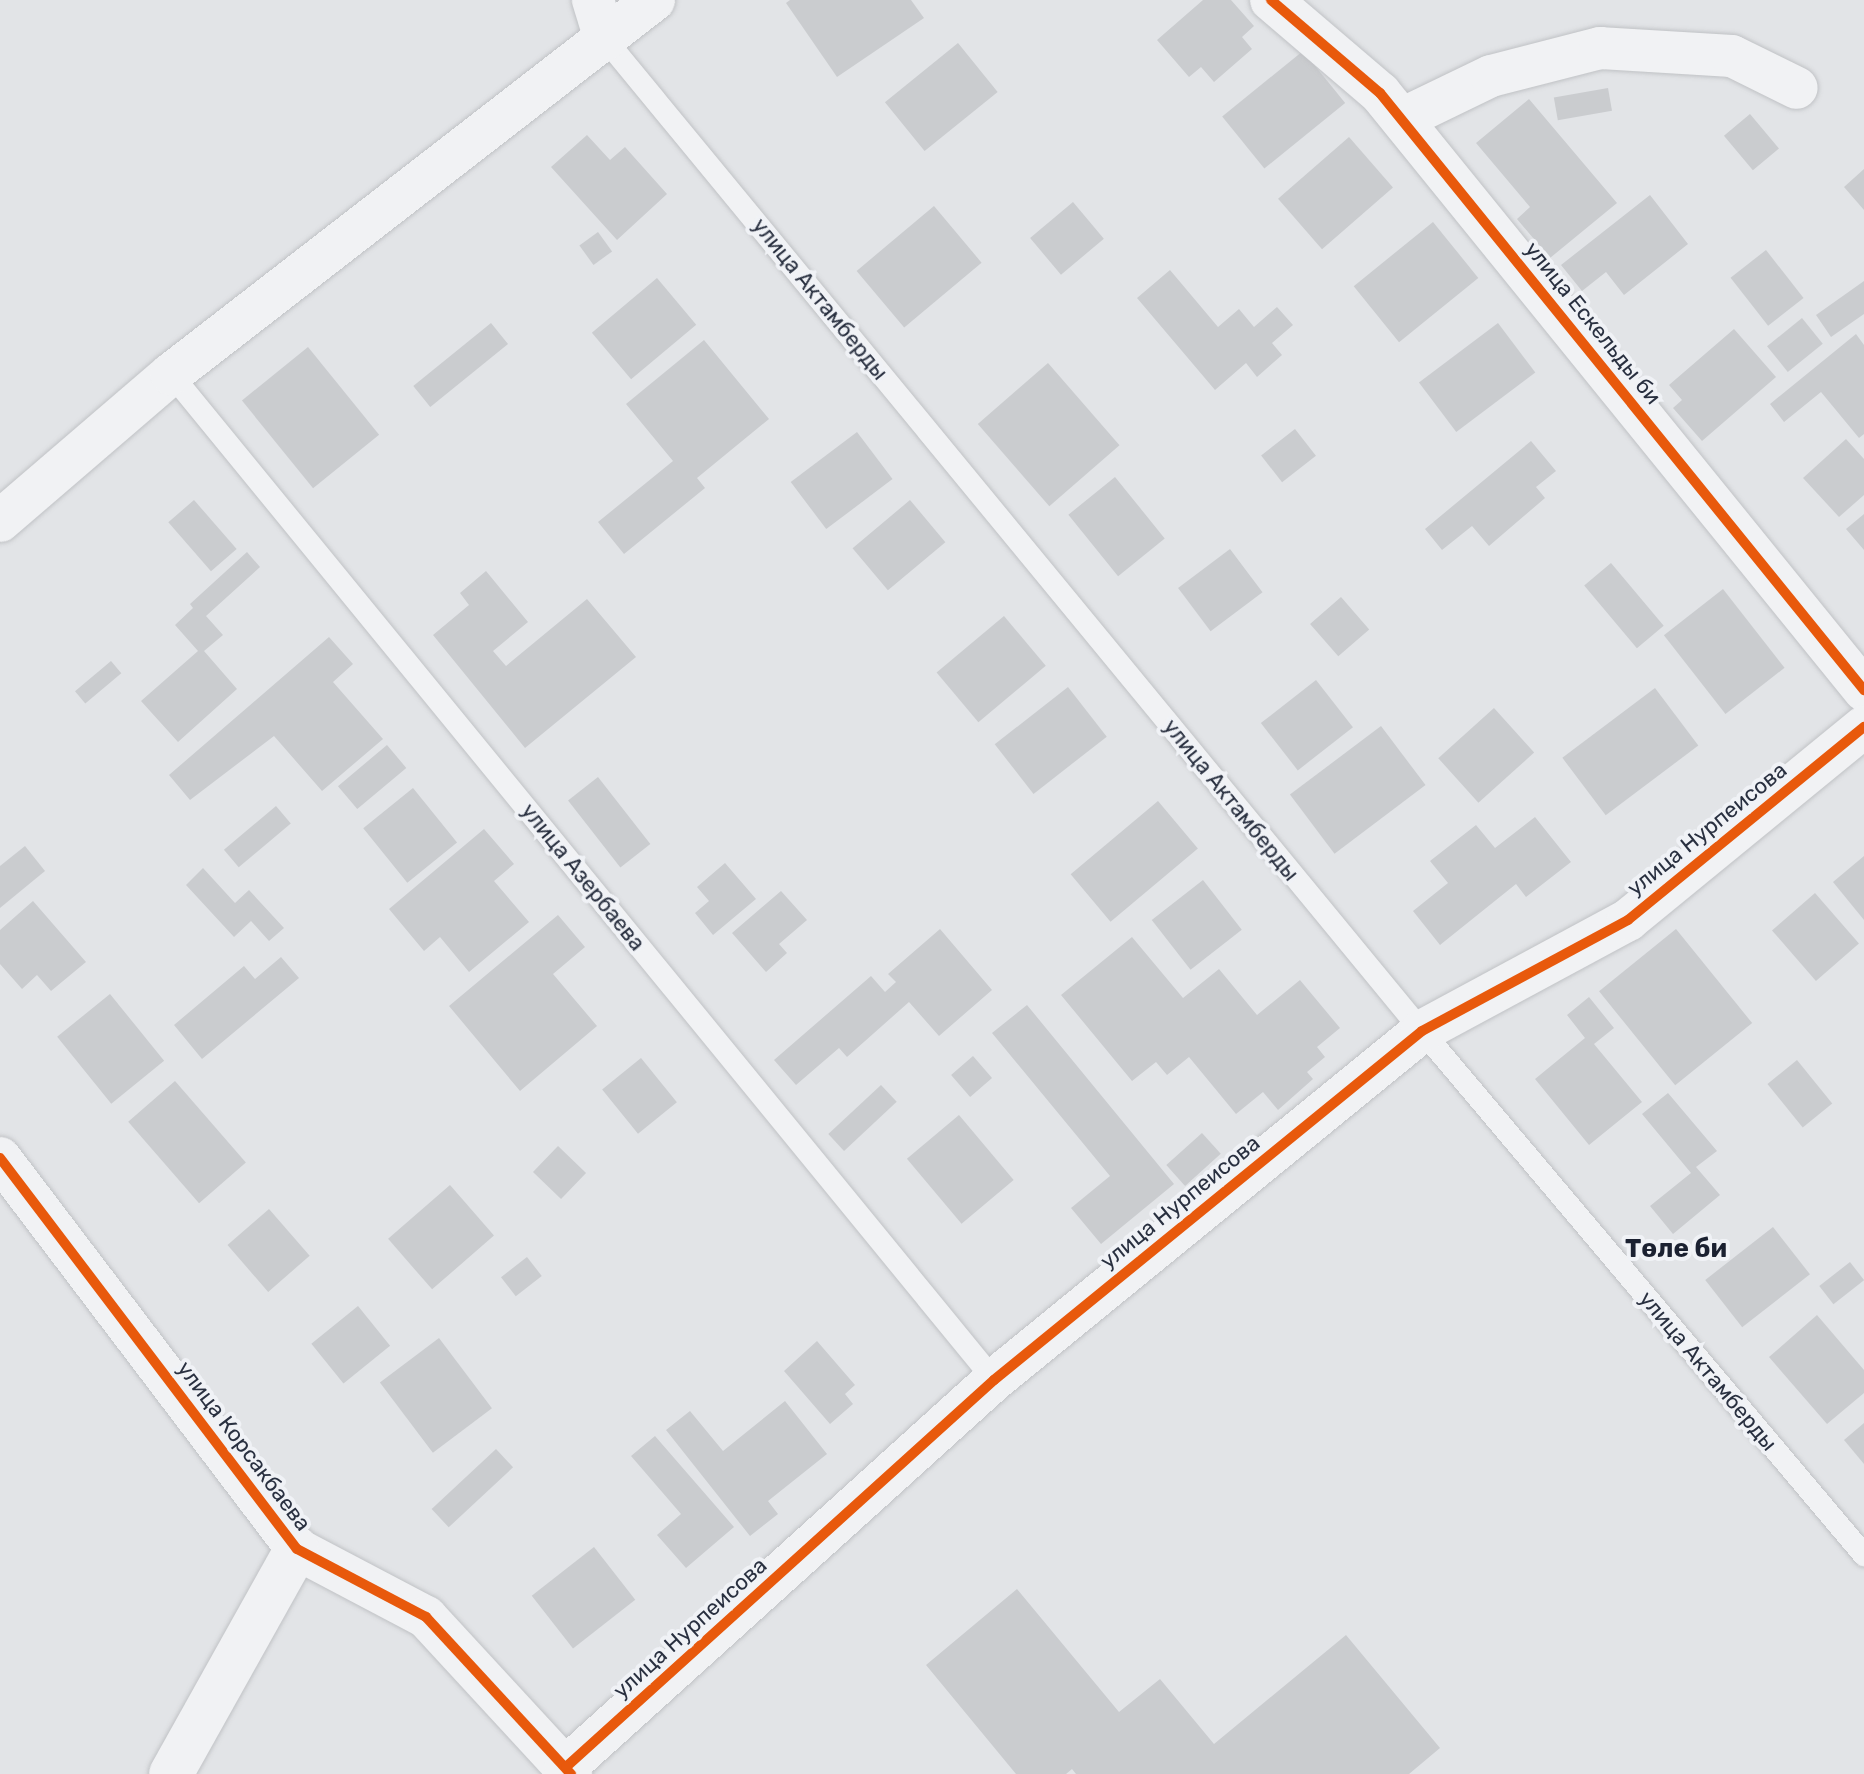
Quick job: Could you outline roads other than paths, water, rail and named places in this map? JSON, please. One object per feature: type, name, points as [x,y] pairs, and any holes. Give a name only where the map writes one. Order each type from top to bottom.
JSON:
[{"type":"street","points":[[0,521],[171,374],[599,19],[654,0]]},
{"type":"street","name":"улица Ескельды би","points":[[1271,0],[1380,93],[1864,690]]},
{"type":"street","points":[[1402,119],[1491,76],[1600,48],[1732,56],[1797,88]]},
{"type":"street","name":"улица Нурпеисова","points":[[568,1771],[994,1380],[1422,1031],[1628,920],[1864,727]]},
{"type":"street","name":"улица Корсакбаева","points":[[0,1158],[297,1549],[426,1617],[568,1771]]},
{"type":"street","points":[[171,1774],[297,1549]]},
{"type":"lane","name":"улица Актамберды","points":[[599,19],[1422,1031],[1864,1555]]},
{"type":"lane","name":"улица Азербаева","points":[[171,374],[994,1380]]},
{"type":"district","name":"Төле би","points":[[1676,1249]]}]
